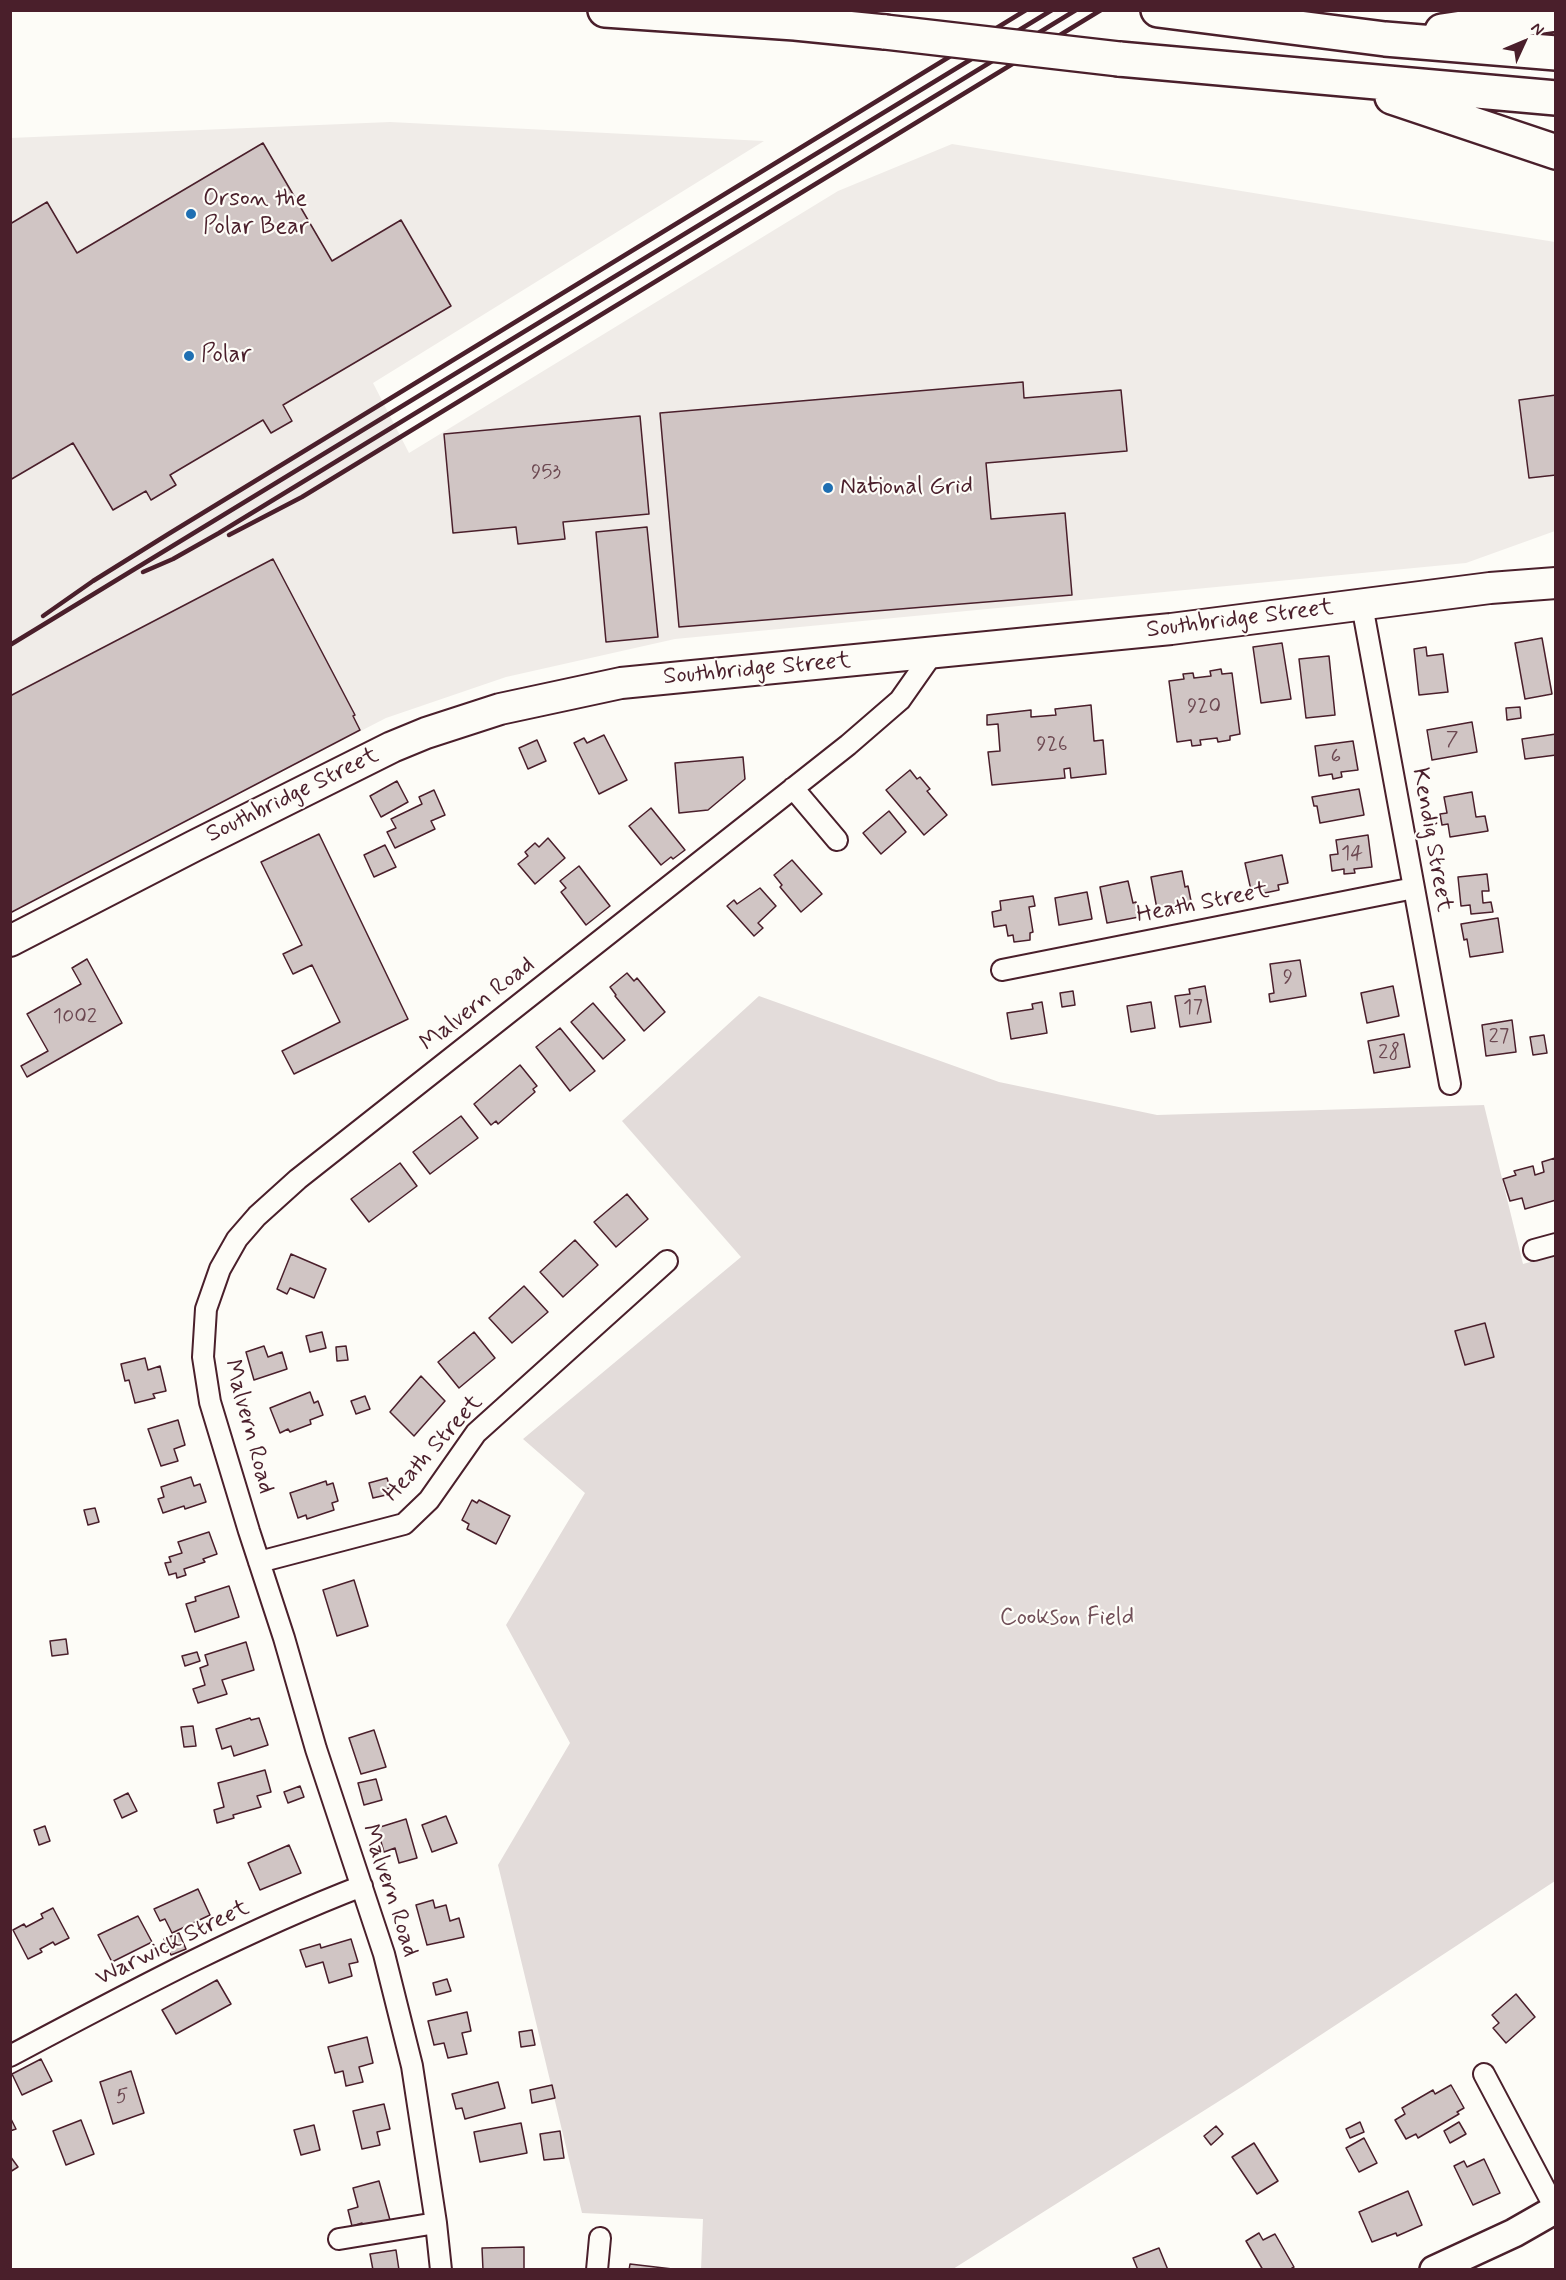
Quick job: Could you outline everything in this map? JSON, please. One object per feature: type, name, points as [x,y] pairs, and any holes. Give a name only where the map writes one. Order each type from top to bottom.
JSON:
[{"type":"highway","points":[[605,10],[795,22],[1119,59],[1556,98]]},
{"type":"highway","points":[[1158,10],[1385,39],[1556,53]]},
{"type":"highway","points":[[1385,39],[1556,14]]},
{"type":"highway","points":[[1342,80],[1556,152]]},
{"type":"main road","points":[[1490,588],[1556,563]]},
{"type":"main road","name":"Southbridge Street","points":[[10,941],[392,747],[463,720],[500,709],[621,683],[1171,629],[1490,588],[1556,583]]},
{"type":"street","name":"Kendig Street","points":[[1362,605],[1450,1084]]},
{"type":"street","name":"Malvern Road","points":[[441,2270],[412,2066],[384,1954],[316,1749],[284,1638],[210,1402],[203,1357],[206,1309],[220,1269],[237,1239],[258,1215],[298,1179],[848,745],[900,700],[933,653]]},
{"type":"street","points":[[793,788],[837,840]]},
{"type":"street","name":"Heath Street","points":[[1002,970],[1414,888]]},
{"type":"street","points":[[1533,1250],[1556,1244]]},
{"type":"street","name":"Heath Street","points":[[259,1562],[404,1524],[429,1500],[476,1433],[667,1261]]},
{"type":"street","name":"Warwick Street","points":[[10,2056],[250,1933],[304,1908],[362,1886]]},
{"type":"street","points":[[1434,2270],[1514,2233],[1555,2209],[1484,2074]]},
{"type":"street","points":[[339,2239],[436,2223]]},
{"type":"street","points":[[597,2270],[600,2238]]},
{"type":"shaded area","points":[[390,122],[764,141],[373,383],[409,453],[838,191],[952,144],[1555,242],[1555,531],[1466,563],[675,639],[506,677],[386,718],[11,911],[10,138]]},
{"type":"green space","name":"Cookson Field","points":[[759,996],[999,1082],[1157,1115],[1484,1105],[1523,1264],[1555,1255],[1555,1881],[1243,2086],[953,2269],[701,2270],[703,2219],[582,2213],[498,1865],[570,1743],[506,1625],[585,1493],[523,1439],[741,1257],[622,1121]]},
{"type":"building","name":"Polar","points":[[263,143],[332,261],[401,220],[451,306],[283,405],[292,421],[271,433],[263,420],[170,475],[176,485],[151,500],[146,491],[113,510],[73,443],[10,480],[10,224],[47,202],[77,253]]},
{"type":"building","name":"National Grid","points":[[1023,382],[1024,398],[1121,390],[1127,451],[986,463],[991,519],[1065,513],[1072,595],[679,627],[660,413]]},
{"type":"building","points":[[1556,395],[1556,475],[1529,478],[1519,400]]},
{"type":"building","points":[[640,416],[649,514],[563,522],[565,539],[518,544],[516,527],[453,533],[444,434]]},
{"type":"building","points":[[647,527],[658,637],[606,642],[596,532]]},
{"type":"building","points":[[273,559],[355,715],[353,716],[360,730],[10,913],[10,696]]},
{"type":"building","points":[[1542,638],[1552,694],[1525,699],[1515,643]]},
{"type":"building","points":[[1282,643],[1291,699],[1261,703],[1253,647]]},
{"type":"building","points":[[1426,647],[1427,656],[1443,654],[1448,692],[1419,695],[1414,649]]},
{"type":"building","points":[[1329,656],[1335,715],[1306,718],[1299,659]]},
{"type":"building","points":[[1221,669],[1222,674],[1232,673],[1240,734],[1230,736],[1230,740],[1218,742],[1217,738],[1200,740],[1201,745],[1192,746],[1191,740],[1177,742],[1169,681],[1184,679],[1183,674],[1193,673],[1194,678],[1211,676],[1210,671]]},
{"type":"building","points":[[1091,705],[1094,741],[1103,740],[1106,774],[1071,778],[1070,768],[1064,769],[1065,778],[992,785],[988,752],[1000,751],[998,724],[987,725],[987,715],[1031,710],[1031,717],[1056,715],[1055,709]]},
{"type":"building","points":[[1520,707],[1521,718],[1507,720],[1506,708]]},
{"type":"building","points":[[1472,722],[1477,752],[1432,760],[1427,730]]},
{"type":"building","points":[[1556,734],[1556,755],[1525,759],[1522,739]]},
{"type":"building","points":[[604,735],[627,780],[599,794],[574,743],[584,738],[587,743]]},
{"type":"building","points":[[537,740],[546,761],[528,769],[519,748]]},
{"type":"building","points":[[1353,741],[1358,770],[1341,772],[1342,777],[1333,779],[1332,774],[1319,776],[1315,746]]},
{"type":"building","points":[[743,757],[745,779],[708,810],[679,813],[675,763]]},
{"type":"building","points":[[910,770],[917,779],[920,777],[930,789],[927,791],[947,815],[924,835],[886,790]]},
{"type":"building","points":[[397,781],[408,802],[381,817],[370,796]]},
{"type":"building","points":[[1359,789],[1364,815],[1320,823],[1317,806],[1314,806],[1312,797]]},
{"type":"building","points":[[434,790],[445,815],[431,821],[435,829],[395,848],[387,832],[396,828],[391,819],[422,804],[419,797]]},
{"type":"building","points":[[1472,792],[1476,817],[1485,816],[1488,831],[1450,837],[1448,824],[1442,825],[1440,814],[1447,813],[1444,797]]},
{"type":"building","points":[[651,808],[685,850],[661,865],[629,826]]},
{"type":"building","points":[[889,811],[906,832],[881,854],[863,833]]},
{"type":"building","points":[[319,834],[408,1019],[294,1074],[282,1051],[340,1022],[312,965],[293,974],[283,954],[302,945],[261,862]]},
{"type":"building","points":[[1368,835],[1372,867],[1354,869],[1355,873],[1344,874],[1344,869],[1332,871],[1330,855],[1338,854],[1336,840]]},
{"type":"building","points":[[548,838],[565,858],[535,884],[518,864],[528,856],[525,852],[535,843],[539,847]]},
{"type":"building","points":[[385,845],[396,867],[374,877],[364,855]]},
{"type":"building","points":[[1282,855],[1288,883],[1278,885],[1279,890],[1260,894],[1259,889],[1251,890],[1245,863]]},
{"type":"building","points":[[792,860],[822,894],[801,912],[780,887],[782,885],[774,875]]},
{"type":"building","points":[[579,866],[610,906],[586,925],[561,892],[566,888],[560,881]]},
{"type":"building","points":[[1182,871],[1192,906],[1171,910],[1171,906],[1157,909],[1151,877]]},
{"type":"building","points":[[1487,874],[1489,891],[1482,891],[1483,903],[1491,902],[1493,912],[1471,914],[1470,905],[1461,906],[1458,877]]},
{"type":"building","points":[[1128,881],[1139,917],[1107,923],[1100,887]]},
{"type":"building","points":[[760,888],[776,906],[758,923],[763,928],[754,936],[727,906],[734,900],[737,904]]},
{"type":"building","points":[[1087,892],[1092,919],[1059,925],[1055,898]]},
{"type":"building","points":[[1033,896],[1035,906],[1029,907],[1033,932],[1030,933],[1030,940],[1014,942],[1013,935],[1008,936],[1006,925],[994,927],[992,912],[1001,910],[1000,901]]},
{"type":"building","points":[[1498,918],[1503,952],[1470,957],[1467,939],[1464,940],[1461,924]]},
{"type":"building","points":[[87,959],[122,1023],[27,1077],[21,1066],[48,1051],[27,1014],[81,984],[72,968]]},
{"type":"building","points":[[1300,960],[1306,996],[1270,1002],[1269,994],[1274,993],[1270,964]]},
{"type":"building","points":[[627,973],[634,981],[637,978],[665,1012],[644,1031],[610,987]]},
{"type":"building","points":[[1205,986],[1211,1022],[1180,1027],[1175,996],[1190,994],[1189,989]]},
{"type":"building","points":[[1393,986],[1399,1016],[1367,1023],[1361,993]]},
{"type":"building","points":[[1073,991],[1075,1005],[1062,1007],[1060,993]]},
{"type":"building","points":[[1042,1002],[1047,1033],[1011,1039],[1007,1013],[1033,1009],[1032,1004]]},
{"type":"building","points":[[1151,1002],[1155,1028],[1131,1032],[1127,1006]]},
{"type":"building","points":[[593,1003],[625,1040],[603,1059],[571,1022]]},
{"type":"building","points":[[1512,1020],[1516,1052],[1486,1056],[1482,1025]]},
{"type":"building","points":[[560,1028],[595,1071],[570,1091],[536,1047]]},
{"type":"building","points":[[1404,1034],[1410,1067],[1374,1073],[1368,1041]]},
{"type":"building","points":[[1544,1035],[1547,1053],[1533,1055],[1530,1037]]},
{"type":"building","points":[[520,1065],[537,1086],[533,1089],[535,1092],[498,1124],[496,1121],[491,1125],[474,1104]]},
{"type":"building","points":[[461,1116],[478,1138],[430,1174],[413,1152]]},
{"type":"building","points":[[1555,1158],[1556,1200],[1525,1209],[1522,1198],[1510,1201],[1503,1179],[1516,1175],[1514,1171],[1533,1166],[1535,1175],[1544,1172],[1542,1162]]},
{"type":"building","points":[[400,1163],[417,1186],[369,1222],[351,1199]]},
{"type":"building","points":[[627,1194],[648,1219],[616,1247],[594,1222]]},
{"type":"building","points":[[575,1240],[598,1265],[563,1297],[540,1272]]},
{"type":"building","points":[[291,1254],[326,1269],[314,1298],[290,1288],[287,1294],[277,1289]]},
{"type":"building","points":[[524,1286],[548,1312],[512,1343],[489,1318]]},
{"type":"building","points":[[1485,1323],[1494,1357],[1465,1365],[1455,1331]]},
{"type":"building","points":[[322,1332],[326,1348],[310,1352],[306,1336]]},
{"type":"building","points":[[474,1332],[495,1358],[459,1388],[438,1362]]},
{"type":"building","points":[[264,1346],[268,1357],[282,1352],[287,1369],[254,1380],[246,1352]]},
{"type":"building","points":[[346,1346],[348,1360],[337,1361],[336,1347]]},
{"type":"building","points":[[145,1358],[148,1370],[160,1366],[166,1391],[153,1394],[155,1398],[135,1403],[129,1380],[125,1381],[121,1364]]},
{"type":"building","points":[[421,1376],[445,1401],[414,1436],[390,1412]]},
{"type":"building","points":[[310,1392],[314,1403],[318,1401],[323,1415],[310,1420],[311,1424],[290,1432],[288,1429],[280,1433],[270,1408]]},
{"type":"building","points":[[365,1396],[370,1409],[356,1414],[351,1401]]},
{"type":"building","points":[[178,1420],[185,1445],[174,1449],[178,1461],[161,1466],[148,1429]]},
{"type":"building","points":[[191,1477],[194,1486],[200,1484],[206,1502],[163,1513],[158,1499],[164,1497],[161,1487]]},
{"type":"building","points":[[387,1478],[390,1488],[384,1490],[386,1495],[373,1498],[369,1483]]},
{"type":"building","points":[[326,1481],[327,1485],[333,1483],[338,1501],[332,1503],[334,1510],[307,1519],[306,1515],[298,1518],[290,1493]]},
{"type":"building","points":[[472,1500],[477,1503],[479,1500],[510,1516],[496,1544],[467,1529],[469,1524],[462,1520]]},
{"type":"building","points":[[95,1508],[99,1522],[88,1525],[84,1510]]},
{"type":"building","points":[[209,1532],[217,1554],[203,1559],[205,1562],[184,1569],[186,1575],[177,1578],[176,1573],[169,1575],[165,1563],[171,1562],[169,1557],[182,1553],[178,1542]]},
{"type":"building","points":[[354,1580],[368,1626],[337,1636],[323,1590]]},
{"type":"building","points":[[229,1586],[239,1617],[195,1632],[186,1604],[196,1601],[195,1597]]},
{"type":"building","points":[[66,1639],[68,1654],[52,1656],[50,1641]]},
{"type":"building","points":[[246,1642],[254,1670],[222,1680],[227,1694],[198,1703],[193,1689],[205,1685],[200,1668],[208,1665],[205,1655]]},
{"type":"building","points":[[197,1652],[200,1661],[185,1666],[182,1656]]},
{"type":"building","points":[[250,1718],[251,1720],[259,1718],[268,1745],[234,1756],[231,1746],[222,1749],[216,1729]]},
{"type":"building","points":[[193,1726],[196,1746],[184,1747],[181,1727]]},
{"type":"building","points":[[374,1730],[386,1767],[361,1774],[349,1738]]},
{"type":"building","points":[[265,1770],[271,1792],[257,1796],[261,1807],[233,1815],[234,1818],[217,1823],[214,1810],[224,1807],[218,1783]]},
{"type":"building","points":[[376,1779],[382,1800],[364,1805],[358,1783]]},
{"type":"building","points":[[300,1786],[304,1797],[288,1803],[284,1792]]},
{"type":"building","points":[[128,1793],[137,1811],[122,1818],[114,1800]]},
{"type":"building","points":[[446,1816],[457,1843],[432,1852],[422,1825]]},
{"type":"building","points":[[406,1819],[417,1858],[399,1863],[395,1848],[384,1852],[377,1828]]},
{"type":"building","points":[[45,1826],[50,1841],[39,1845],[34,1830]]},
{"type":"building","points":[[289,1845],[301,1873],[260,1890],[248,1863]]},
{"type":"building","points":[[198,1889],[210,1915],[172,1933],[165,1919],[160,1921],[154,1909]]},
{"type":"building","points":[[433,1900],[435,1908],[446,1905],[450,1921],[459,1918],[464,1937],[427,1945],[416,1905]]},
{"type":"building","points":[[53,1908],[69,1938],[55,1945],[53,1942],[40,1949],[42,1952],[28,1959],[13,1930],[24,1924],[26,1927],[43,1918],[41,1914]]},
{"type":"building","points":[[138,1916],[152,1942],[112,1962],[98,1935]]},
{"type":"building","points":[[179,1933],[186,1949],[171,1955],[164,1939]]},
{"type":"building","points":[[351,1939],[358,1962],[349,1964],[352,1976],[329,1983],[323,1962],[306,1967],[300,1950],[320,1944],[321,1948]]},
{"type":"building","points":[[447,1979],[451,1991],[436,1995],[433,1983]]},
{"type":"building","points":[[217,1980],[231,2004],[176,2034],[162,2010]]},
{"type":"building","points":[[1516,1994],[1535,2017],[1506,2043],[1493,2028],[1499,2023],[1492,2015]]},
{"type":"building","points":[[467,2012],[471,2031],[462,2033],[467,2054],[448,2058],[444,2043],[434,2045],[428,2021]]},
{"type":"building","points":[[532,2030],[535,2045],[521,2047],[519,2032]]},
{"type":"building","points":[[367,2037],[373,2063],[359,2067],[363,2082],[346,2086],[343,2071],[335,2073],[328,2047]]},
{"type":"building","points":[[41,2059],[52,2081],[22,2095],[12,2074]]},
{"type":"building","points":[[131,2071],[144,2113],[113,2124],[100,2082]]},
{"type":"building","points":[[498,2082],[505,2108],[465,2119],[462,2108],[456,2109],[452,2094]]},
{"type":"building","points":[[552,2085],[555,2098],[532,2103],[530,2090]]},
{"type":"building","points":[[1451,2085],[1464,2108],[1457,2112],[1459,2114],[1418,2138],[1416,2134],[1406,2139],[1395,2120],[1405,2114],[1402,2108],[1433,2090],[1435,2094]]},
{"type":"building","points":[[384,2104],[390,2129],[377,2132],[380,2145],[362,2149],[353,2111]]},
{"type":"building","points":[[10,2117],[16,2129],[10,2131]]},
{"type":"building","points":[[81,2120],[94,2154],[66,2165],[53,2131]]},
{"type":"building","points":[[1360,2122],[1364,2132],[1350,2138],[1346,2129]]},
{"type":"building","points":[[1459,2122],[1466,2134],[1450,2143],[1444,2131]]},
{"type":"building","points":[[521,2123],[527,2153],[480,2162],[474,2132]]},
{"type":"building","points":[[314,2125],[320,2150],[301,2155],[294,2130]]},
{"type":"building","points":[[1216,2126],[1223,2134],[1211,2145],[1204,2136]]},
{"type":"building","points":[[560,2131],[564,2158],[544,2160],[540,2134]]},
{"type":"building","points":[[1364,2138],[1377,2163],[1359,2172],[1346,2148]]},
{"type":"building","points":[[1254,2143],[1278,2181],[1257,2194],[1232,2157]]},
{"type":"building","points":[[10,2156],[18,2167],[10,2172]]},
{"type":"building","points":[[1484,2159],[1500,2193],[1473,2205],[1454,2166],[1464,2161],[1467,2167]]},
{"type":"building","points":[[379,2181],[390,2220],[363,2228],[362,2223],[352,2226],[348,2210],[358,2207],[353,2188]]},
{"type":"building","points":[[1408,2191],[1422,2225],[1397,2236],[1396,2233],[1372,2242],[1359,2212]]},
{"type":"building","points":[[1259,2233],[1263,2240],[1275,2234],[1294,2267],[1289,2270],[1263,2270],[1246,2241]]},
{"type":"building","points":[[524,2247],[524,2270],[483,2270],[482,2248]]},
{"type":"building","points":[[1159,2248],[1168,2270],[1138,2270],[1133,2258]]},
{"type":"building","points":[[396,2250],[399,2270],[373,2270],[370,2254]]},
{"type":"building","points":[[630,2264],[681,2270],[629,2270]]},
{"type":"railway","points":[[43,616],[93,581],[170,533],[1026,10]]},
{"type":"railway","points":[[10,645],[1052,10]]},
{"type":"railway","points":[[143,572],[173,559],[219,533],[1076,10]]},
{"type":"railway","points":[[229,535],[302,497],[1101,10]]},
{"type":"place","name":"Orson the Polar Bear","points":[[191,214]]},
{"type":"place","name":"Polar","points":[[189,356]]},
{"type":"place","name":"National Grid","points":[[828,488]]}]
